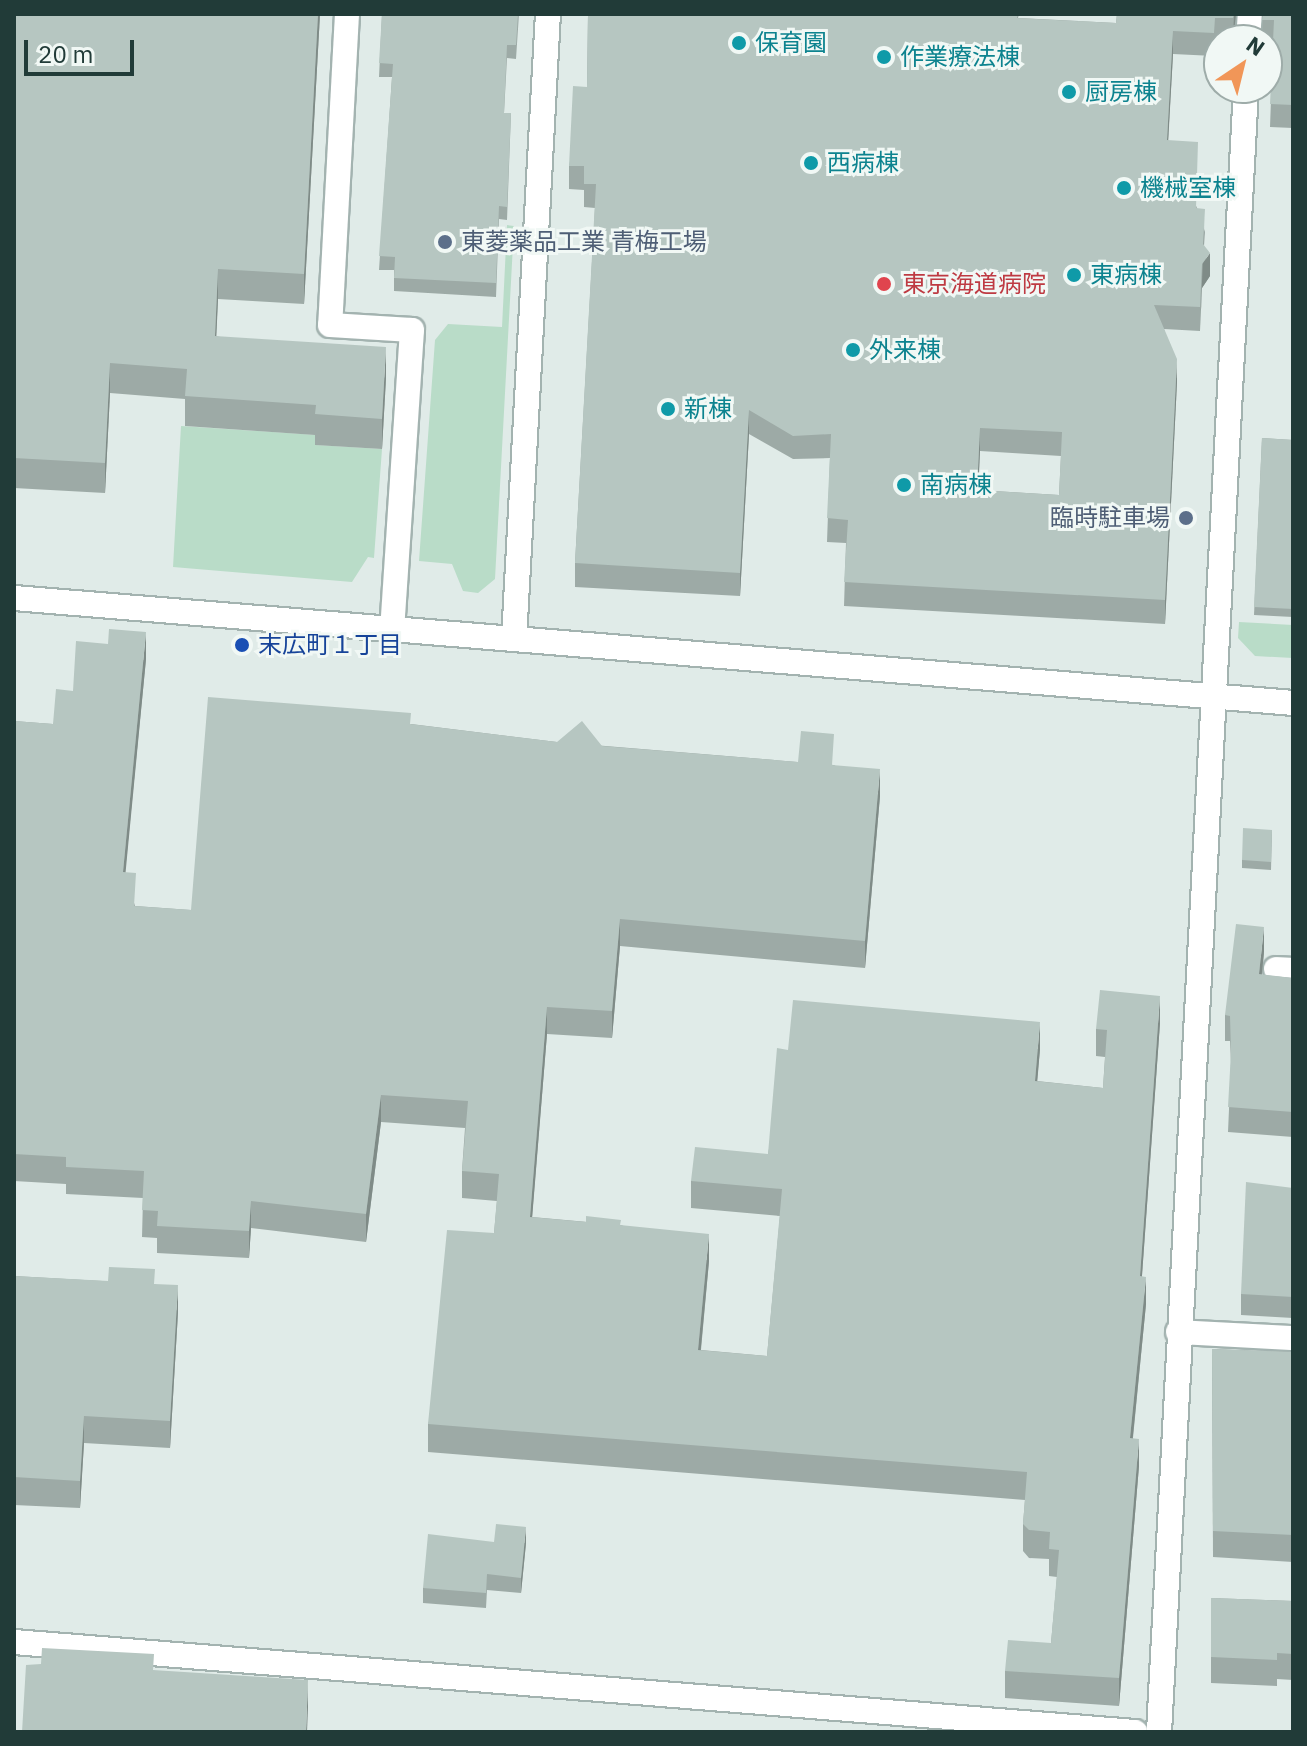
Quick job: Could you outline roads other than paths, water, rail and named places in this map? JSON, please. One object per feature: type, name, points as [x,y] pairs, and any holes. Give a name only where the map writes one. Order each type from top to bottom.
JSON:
[{"type":"street","points":[[347,14],[330,325],[412,330],[392,630]]},
{"type":"street","points":[[514,639],[548,14]]},
{"type":"street","points":[[1159,1732],[1245,104]]},
{"type":"street","points":[[14,598],[1293,703]]},
{"type":"street","points":[[1178,1332],[1293,1338]]},
{"type":"street","points":[[14,1642],[1135,1732]]},
{"type":"place","name":"保育園","points":[[739,43]]},
{"type":"place","name":"作業療法棟","points":[[884,57]]},
{"type":"place","name":"厨房棟","points":[[1069,92]]},
{"type":"place","name":"西病棟","points":[[811,163]]},
{"type":"place","name":"機械室棟","points":[[1124,188]]},
{"type":"place","name":"東菱薬品工業 青梅工場","points":[[445,242]]},
{"type":"place","name":"東病棟","points":[[1074,275]]},
{"type":"place","name":"東京海道病院","points":[[884,284]]},
{"type":"place","name":"外来棟","points":[[853,350]]},
{"type":"place","name":"新棟","points":[[668,409]]},
{"type":"place","name":"南病棟","points":[[904,485]]},
{"type":"place","name":"臨時駐車場","points":[[1186,518]]},
{"type":"place","name":"末広町１丁目","points":[[242,645]]}]
